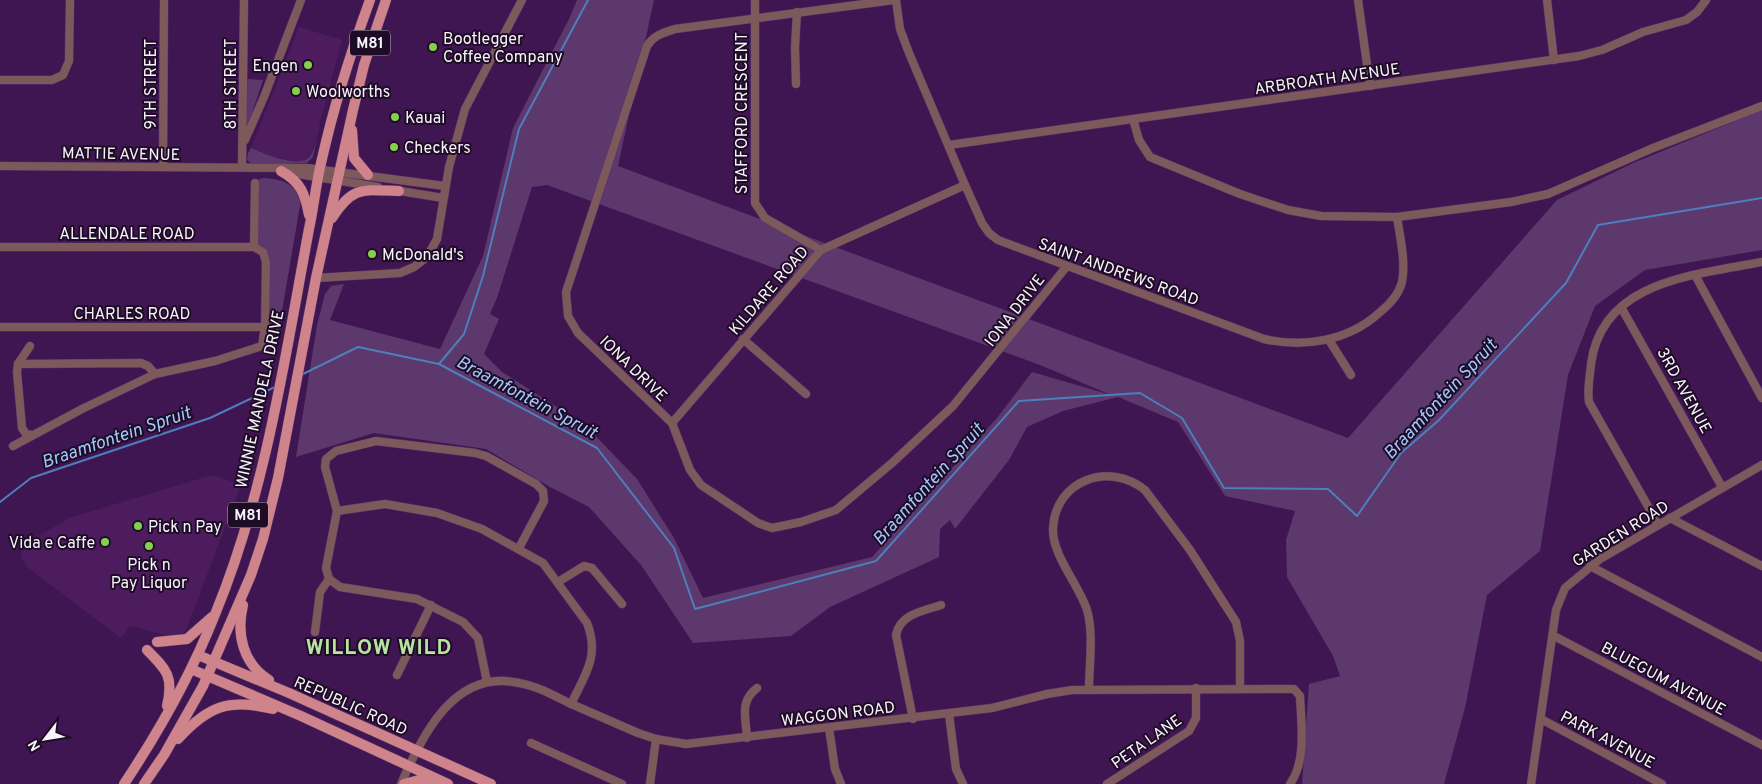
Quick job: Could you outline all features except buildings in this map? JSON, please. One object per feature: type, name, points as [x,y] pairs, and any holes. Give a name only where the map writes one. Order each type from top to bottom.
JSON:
[{"type":"main road","name":"WINNIE MANDELA DRIVE","points":[[124,784],[164,722],[198,655],[217,612],[254,496],[273,416],[319,174],[336,102],[370,0]]},
{"type":"main road","name":"WINNIE MANDELA DRIVE","points":[[144,784],[164,755],[208,676],[251,575],[263,539],[278,478],[316,278],[358,87],[386,0]]},
{"type":"main road","points":[[358,87],[352,132],[354,158],[368,175]]},
{"type":"main road","points":[[281,171],[292,177],[301,187],[310,224]]},
{"type":"main road","points":[[328,225],[344,201],[354,193],[365,190],[399,191]]},
{"type":"main road","points":[[251,575],[241,616],[240,632],[244,651],[260,674],[289,692]]},
{"type":"main road","points":[[157,642],[181,641],[192,637],[217,612]]},
{"type":"main road","points":[[147,650],[164,667],[169,677],[171,689],[164,722]]},
{"type":"main road","name":"REPUBLIC ROAD","points":[[198,655],[289,692],[491,784]]},
{"type":"main road","name":"REPUBLIC ROAD","points":[[191,669],[301,716],[448,784]]},
{"type":"main road","points":[[164,755],[198,719],[221,706],[247,704],[301,716]]},
{"type":"main road","points":[[402,784],[421,780],[437,784]]},
{"type":"street","points":[[0,80],[52,80],[63,75],[70,61],[70,0]]},
{"type":"street","name":"9TH STREET","points":[[164,0],[164,167]]},
{"type":"street","name":"8TH STREET","points":[[242,167],[244,144],[244,0]]},
{"type":"street","points":[[244,144],[301,0]]},
{"type":"street","points":[[316,278],[381,275],[400,272],[414,268],[427,257],[434,246],[445,186],[465,109],[522,0]]},
{"type":"street","name":"STAFFORD CRESCENT","points":[[755,0],[755,203],[765,218],[821,250]]},
{"type":"street","name":"IONA DRIVE","points":[[895,0],[675,29],[661,33],[649,44],[566,292],[568,316],[578,333],[672,423],[690,470],[701,485],[758,523],[772,528],[801,522],[836,510],[892,464],[953,406],[1067,266]]},
{"type":"street","name":"SAINT ANDREWS ROAD","points":[[895,0],[900,29],[965,185],[982,223],[992,237],[1264,339],[1289,343],[1329,340],[1359,327],[1374,318],[1396,294],[1401,283],[1403,269],[1397,217]]},
{"type":"street","points":[[1358,0],[1370,86]]},
{"type":"street","points":[[1547,0],[1554,60]]},
{"type":"street","name":"ARBROATH AVENUE","points":[[949,145],[1578,56],[1602,50],[1643,32],[1686,20],[1700,9],[1706,0]]},
{"type":"street","points":[[796,84],[795,47],[797,12]]},
{"type":"street","points":[[1133,119],[1139,140],[1150,157],[1240,194],[1288,210],[1322,216],[1397,217],[1511,202],[1548,194],[1670,141],[1762,106]]},
{"type":"street","name":"MATTIE AVENUE","points":[[0,166],[242,167],[339,176],[368,175],[445,186]]},
{"type":"street","name":"MATTIE AVENUE","points":[[242,167],[319,174]]},
{"type":"street","name":"MATTIE AVENUE","points":[[339,176],[399,191],[443,198]]},
{"type":"street","points":[[13,446],[155,374],[215,361],[257,349],[263,344],[266,262],[264,252],[254,247],[256,182]]},
{"type":"street","name":"KILDARE ROAD","points":[[672,423],[821,250],[965,185]]},
{"type":"street","name":"ALLENDALE ROAD","points":[[0,247],[254,247]]},
{"type":"street","points":[[1658,524],[1591,407],[1588,397],[1592,357],[1597,336],[1608,320],[1622,307],[1652,287],[1696,275],[1762,262]]},
{"type":"street","points":[[1696,275],[1762,398]]},
{"type":"street","name":"3RD AVENUE","points":[[1622,307],[1722,487]]},
{"type":"street","name":"CHARLES ROAD","points":[[0,327],[264,327]]},
{"type":"street","points":[[743,339],[806,394]]},
{"type":"street","points":[[1329,340],[1351,375]]},
{"type":"street","points":[[30,346],[18,364],[20,423],[23,431],[32,435]]},
{"type":"street","points":[[18,364],[141,363],[148,366],[155,374]]},
{"type":"street","points":[[487,682],[481,645],[475,633],[463,622],[431,605],[408,598],[340,587],[329,578],[326,568],[337,511],[325,464],[327,457],[336,451],[376,441],[486,456],[536,484],[543,491],[544,501],[519,548]]},
{"type":"street","name":"GARDEN ROAD","points":[[1531,784],[1557,606],[1561,594],[1570,582],[1590,566],[1658,524],[1762,465]]},
{"type":"street","points":[[1089,690],[1087,610],[1053,537],[1057,511],[1068,493],[1080,482],[1100,476],[1136,483],[1145,490],[1190,550],[1236,622],[1240,641],[1240,688]]},
{"type":"street","points":[[337,511],[380,504],[430,511],[482,529],[539,560],[558,582],[587,623],[592,642],[594,652],[572,704]]},
{"type":"street","points":[[1670,518],[1762,566]]},
{"type":"street","points":[[558,582],[584,566],[588,566],[592,568],[622,604]]},
{"type":"street","points":[[1590,566],[1762,657]]},
{"type":"street","points":[[315,632],[320,592],[329,578]]},
{"type":"street","points":[[397,675],[431,605]]},
{"type":"street","points":[[913,719],[896,635],[897,627],[910,616],[941,605]]},
{"type":"street","name":"BLUEGUM AVENUE","points":[[1554,636],[1762,745]]},
{"type":"street","name":"WAGGON ROAD","points":[[402,784],[409,766],[432,724],[447,705],[460,693],[487,682],[518,682],[656,739],[686,744],[913,719],[998,707],[1047,694],[1089,690],[1294,689],[1300,696],[1300,755],[1290,784]]},
{"type":"street","points":[[747,738],[745,703],[748,695],[757,688]]},
{"type":"street","name":"PETA LANE","points":[[1107,784],[1190,731],[1196,718],[1196,688]]},
{"type":"street","points":[[949,714],[956,769],[962,784]]},
{"type":"street","name":"PARK AVENUE","points":[[1541,719],[1662,784]]},
{"type":"street","points":[[829,728],[835,769],[841,784]]},
{"type":"street","points":[[650,784],[656,739]]},
{"type":"street","points":[[532,743],[622,784]]},
{"type":"shaded area","points":[[577,0],[654,0],[618,166],[1348,438],[1557,200],[1633,163],[1762,110],[1762,250],[1645,270],[1595,306],[1568,375],[1540,551],[1487,595],[1465,708],[1444,784],[1302,784],[1309,684],[1340,676],[1333,656],[1287,577],[1286,540],[1295,511],[1225,496],[1178,422],[1118,397],[1063,411],[1027,427],[1009,460],[955,529],[950,520],[940,529],[939,557],[830,607],[791,636],[693,643],[641,565],[589,507],[550,487],[486,449],[374,433],[296,457],[317,325],[325,294],[331,286],[344,284],[330,320],[440,349],[483,256],[513,128]],"holes":[[[547,185],[1040,365],[1111,395],[1032,372],[997,418],[872,557],[703,598],[674,538],[637,479],[585,425],[502,372],[484,354],[499,319],[490,314],[497,298],[532,187]]]},
{"type":"shaded area","points":[[299,27],[342,40],[312,152],[306,160],[301,162],[274,157],[251,148]]},
{"type":"shaded area","points":[[247,79],[263,80],[246,131]]},
{"type":"shaded area","points":[[320,123],[313,157],[307,163],[253,165],[247,160],[251,148],[291,161],[305,160],[314,149]]},
{"type":"shaded area","points":[[263,178],[275,179],[290,185],[301,200],[276,346],[266,350],[269,267],[266,252],[255,242],[257,180]]},
{"type":"shaded area","points":[[212,475],[241,485],[185,633],[169,636],[130,626],[121,638],[27,567],[22,559],[21,551],[25,544],[69,518]]},
{"type":"waterway","points":[[439,364],[464,334],[483,276],[519,129],[588,0]]},
{"type":"waterway","name":"Braamfontein Spruit","points":[[301,375],[358,347],[439,364],[597,448],[674,548],[695,609],[876,561],[1019,401],[1140,393],[1182,418],[1224,488],[1328,489],[1357,516],[1401,453],[1439,420],[1566,283],[1598,225],[1762,198]]},
{"type":"waterway","name":"Braamfontein Spruit","points":[[0,502],[31,478],[210,418],[277,386]]},
{"type":"place","name":"Bootlegger Coffee Company","points":[[433,47]]},
{"type":"place","name":"Engen","points":[[308,65]]},
{"type":"place","name":"Woolworths","points":[[296,91]]},
{"type":"place","name":"Kauai","points":[[395,117]]},
{"type":"place","name":"Checkers","points":[[394,147]]},
{"type":"place","name":"McDonald's","points":[[372,254]]},
{"type":"place","name":"Pick n Pay","points":[[138,526]]},
{"type":"place","name":"Vida e Caffe","points":[[105,542]]},
{"type":"place","name":"Pick n Pay Liquor","points":[[149,546]]},
{"type":"district","name":"WILLOW WILD","points":[[379,647]]}]
